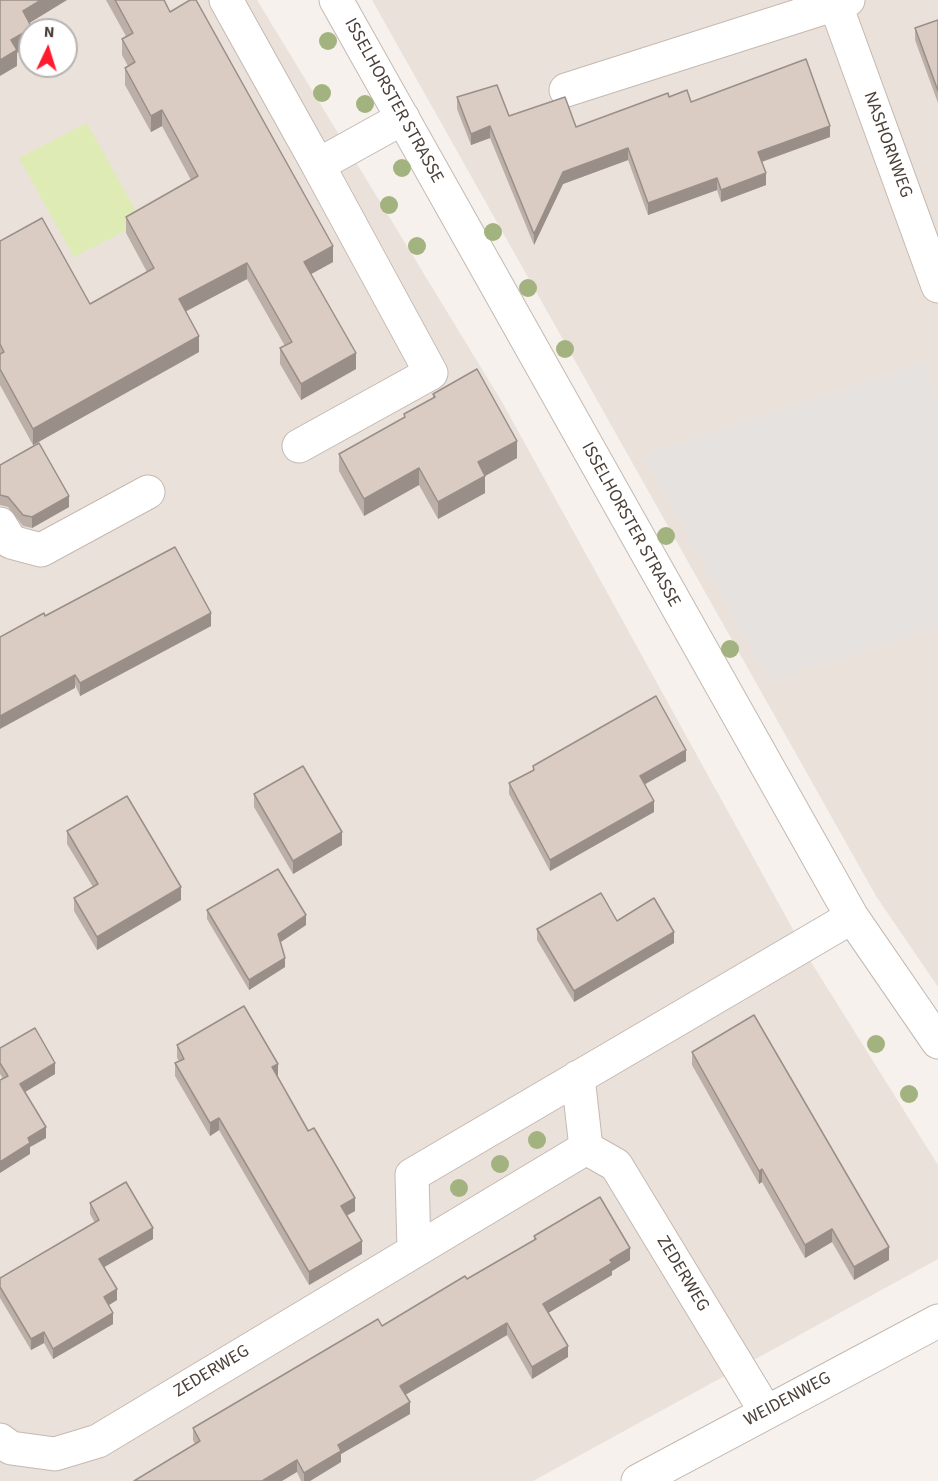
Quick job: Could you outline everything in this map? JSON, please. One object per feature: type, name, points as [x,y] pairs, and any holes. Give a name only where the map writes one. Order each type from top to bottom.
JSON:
[{"type":"street","points":[[226,0],[431,373],[299,446]]},
{"type":"street","name":"ISSELHORSTER STRASSE","points":[[336,0],[852,917],[938,1042]]},
{"type":"street","name":"NASHORNWEG","points":[[566,90],[839,2],[938,286]]},
{"type":"street","points":[[318,165],[403,118]]},
{"type":"street","points":[[0,524],[11,542],[41,550],[148,492]]},
{"type":"street","points":[[414,1249],[412,1175],[852,917]]},
{"type":"street","points":[[578,1077],[586,1148]]},
{"type":"street","name":"ZEDERWEG","points":[[0,1440],[11,1448],[55,1455],[98,1441],[414,1249],[586,1148],[616,1165],[766,1412]]},
{"type":"street","name":"WEIDENWEG","points":[[638,1481],[938,1321]]},
{"type":"shaded area","points":[[0,0],[257,0],[502,402],[811,962],[938,1165],[938,1259],[533,1481],[0,1481]]},
{"type":"shaded area","points":[[372,0],[938,0],[938,987],[876,896]]},
{"type":"shaded area","points":[[924,363],[938,405],[938,626],[770,680],[643,456]]},
{"type":"green space","points":[[87,123],[142,222],[74,257],[19,158]]},
{"type":"building","points":[[0,0],[41,0],[23,11],[27,18],[18,18],[18,36],[11,40],[17,50],[0,60]]},
{"type":"building","points":[[115,0],[164,0],[170,12],[190,0],[196,0],[333,246],[304,262],[356,353],[301,384],[280,348],[292,342],[247,263],[179,299],[199,336],[33,429],[0,369],[0,354],[4,352],[0,344],[0,241],[42,218],[90,304],[154,268],[126,217],[198,176],[162,110],[151,116],[125,68],[135,62],[122,39],[133,33]]},
{"type":"building","points":[[938,20],[938,91],[915,28]]},
{"type":"building","points":[[806,59],[830,126],[758,152],[766,173],[721,190],[717,178],[648,203],[628,148],[563,172],[534,234],[490,126],[471,134],[457,97],[497,85],[509,116],[565,97],[576,127],[668,93],[669,97],[687,90],[691,102]]},
{"type":"building","points":[[477,369],[517,441],[478,462],[485,476],[438,502],[419,468],[364,499],[339,454],[405,417],[404,414],[435,397],[433,394]]},
{"type":"building","points":[[39,443],[69,496],[32,517],[23,515],[8,497],[0,495],[0,465]]},
{"type":"building","points":[[175,547],[211,613],[80,683],[75,675],[0,716],[0,637],[44,613],[45,616]]},
{"type":"building","points":[[656,696],[686,750],[640,776],[654,801],[550,860],[509,783],[534,770],[533,766]]},
{"type":"building","points":[[303,766],[342,832],[293,861],[254,794]]},
{"type":"building","points":[[127,796],[181,887],[97,937],[74,898],[98,884],[67,831]]},
{"type":"building","points":[[278,869],[306,915],[278,934],[285,958],[249,980],[207,910]]},
{"type":"building","points":[[601,893],[617,921],[654,898],[674,932],[574,991],[537,929]]},
{"type":"building","points":[[244,1006],[278,1064],[272,1067],[308,1131],[314,1128],[355,1198],[341,1206],[362,1241],[309,1272],[219,1118],[210,1123],[175,1063],[184,1059],[177,1045]]},
{"type":"building","points":[[754,1015],[889,1247],[854,1267],[832,1229],[805,1245],[762,1169],[759,1171],[692,1052]]},
{"type":"building","points":[[35,1028],[55,1063],[20,1084],[46,1127],[28,1138],[30,1143],[0,1162],[0,1080],[8,1076],[0,1063],[0,1048]]},
{"type":"building","points":[[126,1182],[153,1228],[99,1259],[117,1289],[104,1297],[113,1313],[53,1349],[44,1332],[31,1339],[0,1287],[0,1278],[99,1220],[90,1203]]},
{"type":"building","points":[[600,1197],[630,1248],[610,1260],[612,1263],[543,1304],[568,1346],[532,1367],[507,1323],[400,1386],[410,1402],[338,1445],[341,1451],[304,1473],[297,1460],[262,1481],[134,1481],[200,1441],[193,1428],[378,1319],[382,1326],[465,1276],[467,1279],[536,1239],[534,1236]]}]
